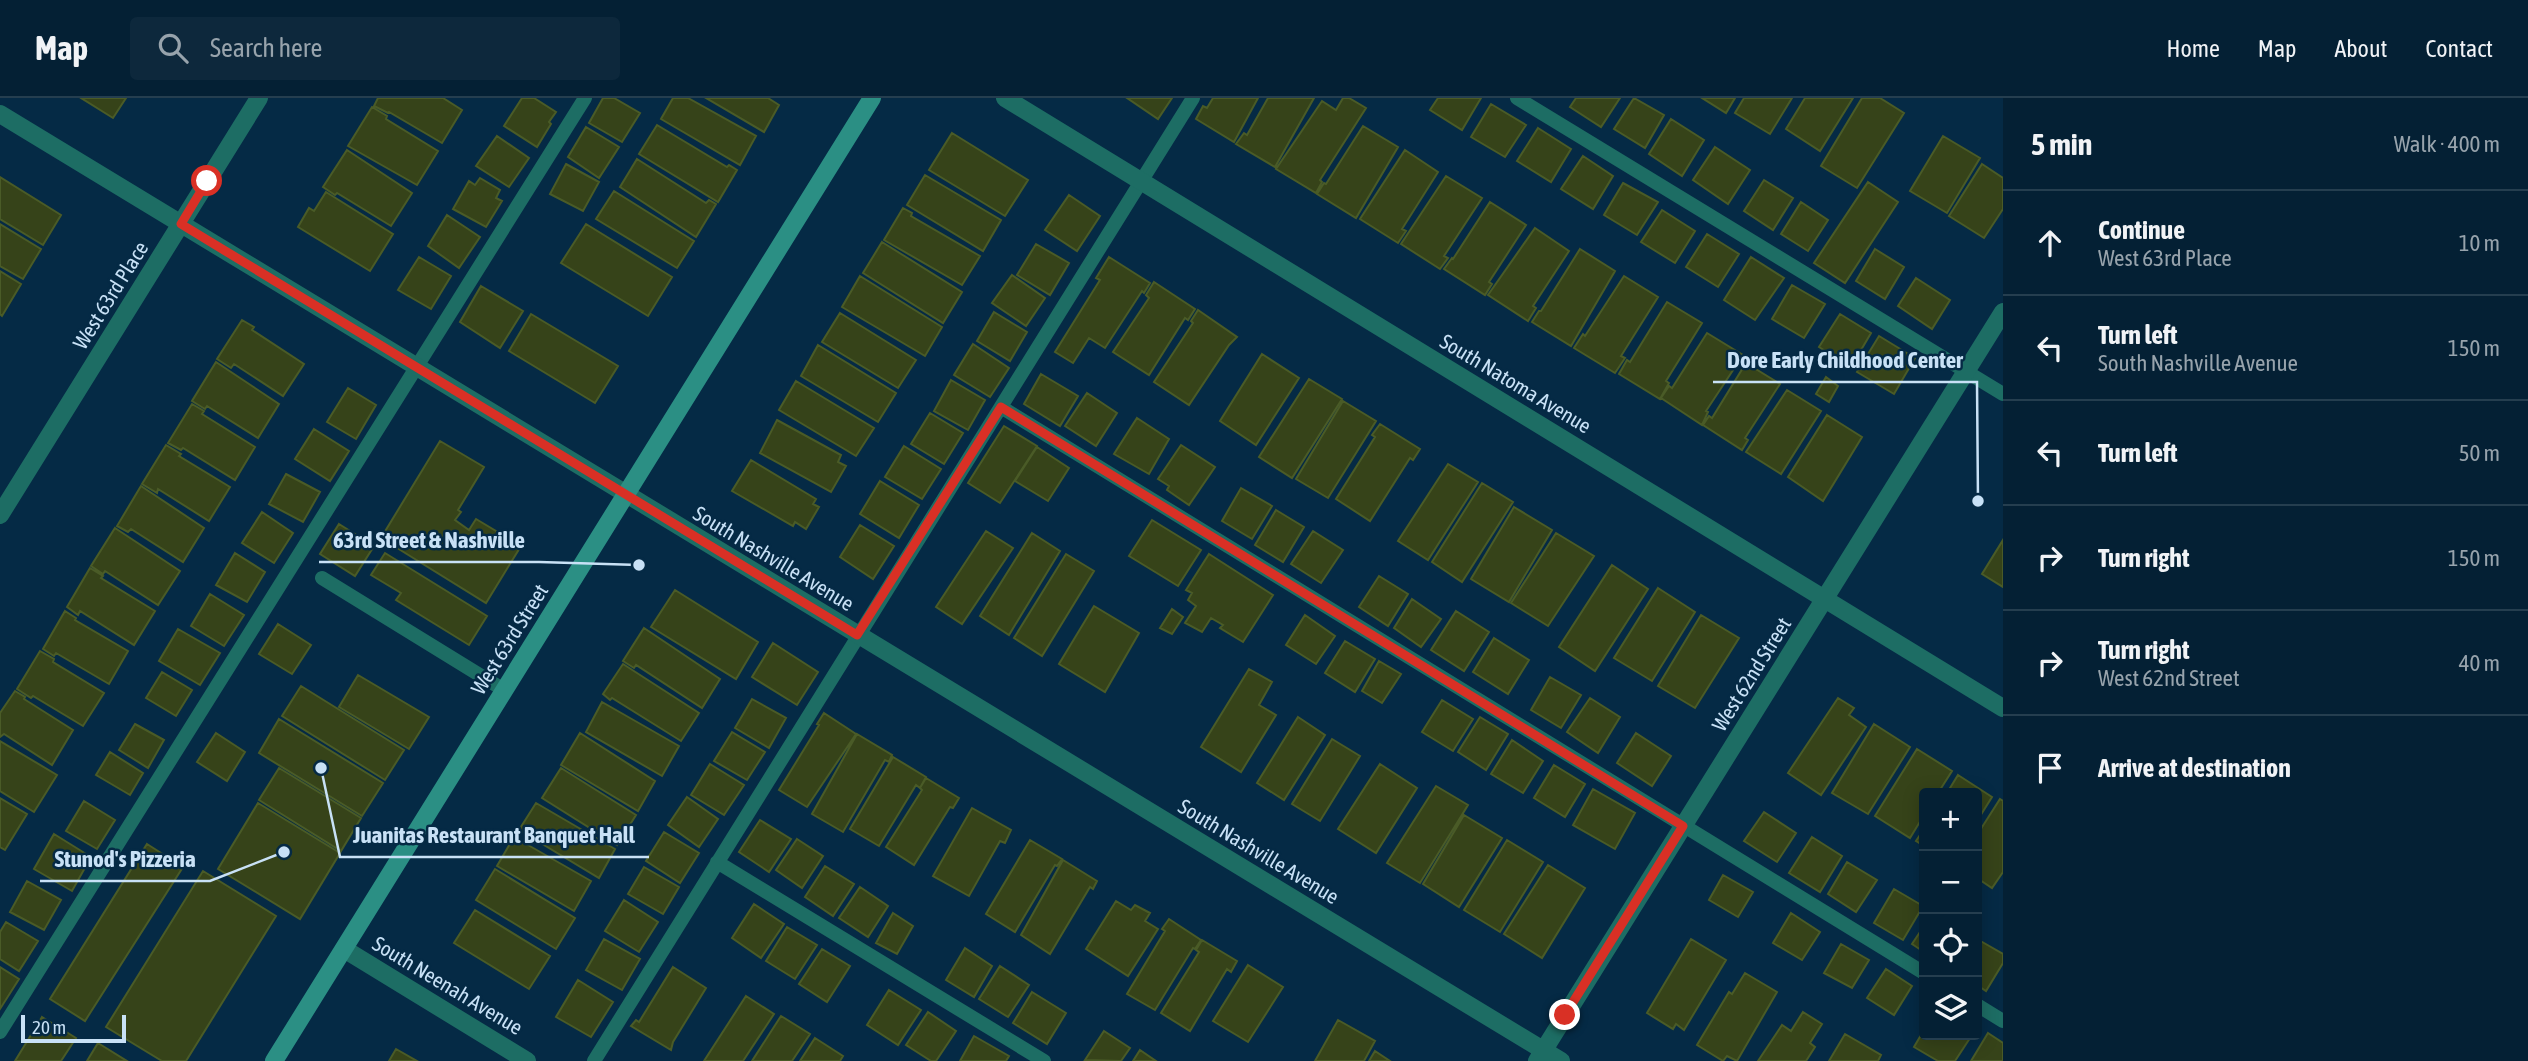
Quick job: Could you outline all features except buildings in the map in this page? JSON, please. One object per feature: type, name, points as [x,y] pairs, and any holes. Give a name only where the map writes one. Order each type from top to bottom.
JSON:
[{"type":"main road","name":"West 63rd Street","points":[[274,1061],[872,98]]},
{"type":"street","name":"West 63rd Place","points":[[0,515],[259,98]]},
{"type":"street","name":"South Natoma Avenue","points":[[1005,98],[2003,708]]},
{"type":"street","name":"South Nashville Avenue","points":[[0,114],[857,635],[1540,1056],[1561,1061]]},
{"type":"street","name":"West 62nd Street","points":[[1540,1056],[2003,312]]},
{"type":"street","name":"South Neenah Avenue","points":[[344,949],[527,1061]]},
{"type":"lane","points":[[0,1032],[585,98]]},
{"type":"lane","points":[[594,1061],[1193,98]]},
{"type":"lane","points":[[1517,98],[2003,394]]},
{"type":"lane","points":[[1001,407],[1919,970]]},
{"type":"lane","points":[[322,578],[504,690]]},
{"type":"lane","points":[[718,862],[1045,1061]]},
{"type":"lane","points":[[1982,1008],[2003,1021]]},
{"type":"place","name":"Dore Early Childhood Center","points":[[1978,501]]},
{"type":"place","name":"63rd Street & Nashville","points":[[639,565]]},
{"type":"place","name":"Juanitas Restaurant Banquet Hall","points":[[321,768]]},
{"type":"place","name":"Stunod's Pizzeria","points":[[284,852]]},
{"type":"route","points":[[207,181],[181,224],[857,635],[1001,407],[1683,826],[1565,1015]]}]
